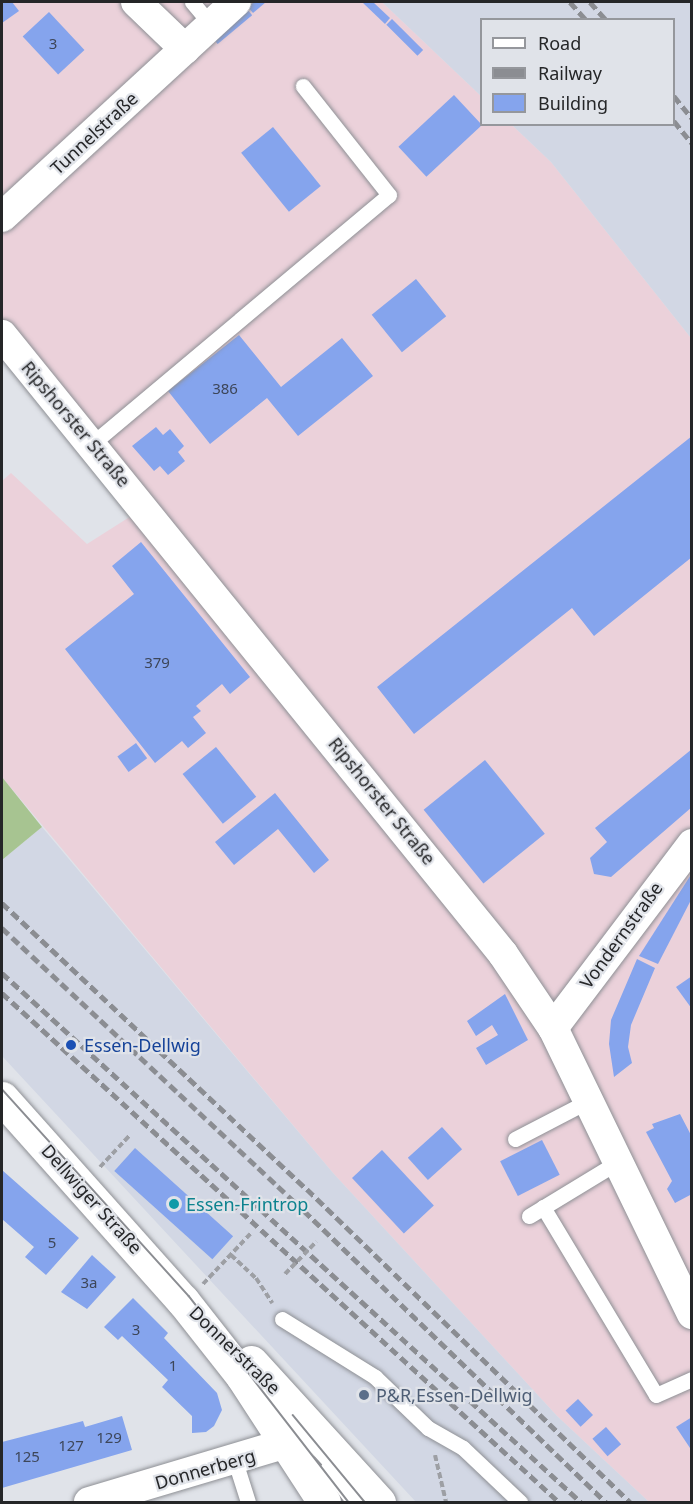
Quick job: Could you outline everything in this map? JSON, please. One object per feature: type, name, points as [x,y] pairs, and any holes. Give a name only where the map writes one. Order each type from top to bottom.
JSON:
[{"type":"main road","name":"Dellwiger Straße","points":[[2,1098],[183,1301]]},
{"type":"main road","name":"Donnerstraße","points":[[183,1301],[247,1357],[303,1438],[379,1503]]},
{"type":"main road","name":"Donnerstraße","points":[[303,1438],[324,1503]]},
{"type":"street","points":[[136,2],[185,49]]},
{"type":"street","name":"Tunnelstraße","points":[[2,217],[236,2]]},
{"type":"street","name":"Ripshorster Straße","points":[[2,334],[93,443],[503,954],[553,1028],[616,1163],[685,1283],[692,1314]]},
{"type":"street","name":"Vondernstraße","points":[[553,1028],[692,844]]},
{"type":"street","name":"Donnerberg","points":[[89,1503],[235,1461],[303,1438]]},
{"type":"lane","points":[[192,2],[210,25]]},
{"type":"lane","points":[[93,443],[389,195],[303,86]]},
{"type":"lane","points":[[515,1139],[586,1102]]},
{"type":"lane","points":[[529,1216],[616,1163]]},
{"type":"lane","points":[[543,1207],[656,1395],[692,1379]]},
{"type":"lane","points":[[282,1319],[375,1377],[428,1428],[463,1448],[520,1503]]},
{"type":"lane","points":[[303,1438],[354,1503]]},
{"type":"lane","points":[[235,1461],[248,1503]]},
{"type":"path","points":[[79,1185],[130,1135]]},
{"type":"path","points":[[183,1301],[252,1232]]},
{"type":"path","points":[[285,1274],[316,1242]]},
{"type":"path","points":[[231,1255],[256,1278],[282,1319]]},
{"type":"path","points":[[428,1428],[446,1503]]},
{"type":"shaded area","points":[[2,2],[382,2],[480,95],[480,126],[513,126],[551,162],[691,338],[691,1502],[649,1502],[557,1416],[333,1173],[2,777],[2,481],[11,473],[87,544],[139,511],[2,326]]},
{"type":"shaded area","points":[[382,2],[691,2],[691,338],[551,162],[513,126],[675,126],[675,18],[480,18],[480,95]]},
{"type":"shaded area","points":[[42,827],[333,1173],[557,1416],[649,1502],[416,1502],[2,1056],[2,860]]},
{"type":"green space","points":[[2,777],[42,827],[2,860]]},
{"type":"building","points":[[2,2],[12,2],[19,11],[2,23]]},
{"type":"building","points":[[254,2],[266,2],[253,13],[248,7]]},
{"type":"building","points":[[362,2],[373,2],[390,18],[385,24]]},
{"type":"building","points":[[247,9],[252,15],[218,44],[213,38]]},
{"type":"building","points":[[49,12],[84,50],[58,75],[23,37]]},
{"type":"building","points":[[392,19],[423,50],[417,56],[386,25]]},
{"type":"building","points":[[454,95],[481,126],[426,177],[398,147]]},
{"type":"building","points":[[273,127],[321,186],[289,212],[241,153]]},
{"type":"building","points":[[416,279],[446,316],[402,352],[372,315]]},
{"type":"building","points":[[239,335],[281,387],[342,338],[373,376],[298,436],[267,398],[210,444],[168,391]]},
{"type":"building","points":[[156,427],[163,435],[170,429],[184,446],[178,452],[185,461],[168,475],[160,466],[154,471],[132,446]]},
{"type":"building","points":[[692,436],[692,557],[594,636],[572,608],[414,734],[377,687]]},
{"type":"building","points":[[141,542],[250,677],[230,694],[222,684],[196,706],[201,711],[193,717],[206,733],[188,748],[182,741],[155,763],[65,649],[134,594],[112,566]]},
{"type":"building","points":[[136,743],[147,758],[129,772],[117,757]]},
{"type":"building","points":[[216,747],[256,797],[223,824],[183,774]]},
{"type":"building","points":[[692,749],[692,807],[611,877],[594,874],[590,858],[607,842],[595,828]]},
{"type":"building","points":[[485,760],[545,834],[483,884],[424,810]]},
{"type":"building","points":[[275,793],[329,860],[314,873],[278,829],[234,865],[215,842]]},
{"type":"building","points":[[692,873],[692,898],[658,964],[639,956]]},
{"type":"building","points":[[637,959],[655,968],[631,1025],[628,1047],[632,1063],[614,1077],[609,1044],[611,1020]]},
{"type":"building","points":[[692,976],[692,1009],[676,987]]},
{"type":"building","points":[[505,994],[528,1040],[486,1065],[476,1048],[498,1035],[492,1025],[476,1036],[467,1021]]},
{"type":"building","points":[[680,1114],[692,1137],[692,1194],[675,1203],[667,1189],[672,1181],[646,1132],[654,1128],[652,1124]]},
{"type":"building","points":[[442,1127],[462,1149],[428,1180],[408,1158]]},
{"type":"building","points":[[542,1140],[560,1175],[518,1196],[500,1161]]},
{"type":"building","name":"Essen-Frintrop","points":[[135,1148],[233,1236],[212,1259],[114,1171]]},
{"type":"building","points":[[382,1150],[434,1206],[404,1234],[352,1178]]},
{"type":"building","points":[[2,1170],[79,1238],[46,1275],[25,1257],[34,1247],[2,1219]]},
{"type":"building","points":[[92,1255],[116,1277],[87,1309],[61,1292]]},
{"type":"building","points":[[133,1298],[168,1333],[164,1338],[217,1393],[222,1410],[214,1426],[206,1432],[192,1433],[192,1416],[162,1387],[168,1380],[122,1336],[118,1340],[104,1327]]},
{"type":"building","points":[[578,1399],[593,1415],[581,1427],[566,1411]]},
{"type":"building","points":[[122,1416],[132,1450],[2,1488],[2,1442],[83,1421],[85,1427]]},
{"type":"building","points":[[692,1417],[692,1451],[676,1427]]},
{"type":"building","points":[[606,1427],[621,1444],[608,1456],[592,1439]]},
{"type":"tram line","points":[[2,1089],[189,1296],[349,1502]]},
{"type":"tram line","points":[[293,1415],[365,1502]]},
{"type":"railway","points":[[570,2],[584,18]]},
{"type":"railway","points":[[590,2],[604,18]]},
{"type":"railway","points":[[675,97],[692,118]]},
{"type":"railway","points":[[675,122],[692,143]]},
{"type":"railway","points":[[2,903],[307,1189],[630,1502]]},
{"type":"railway","points":[[2,928],[294,1201],[606,1502]]},
{"type":"railway","points":[[2,973],[581,1502]]},
{"type":"railway","points":[[2,993],[559,1502]]},
{"type":"place","name":"Essen-Dellwig","points":[[71,1045]]},
{"type":"place","name":"Essen-Frintrop","points":[[174,1204]]},
{"type":"place","name":"P&R,Essen-Dellwig","points":[[364,1395]]}]
